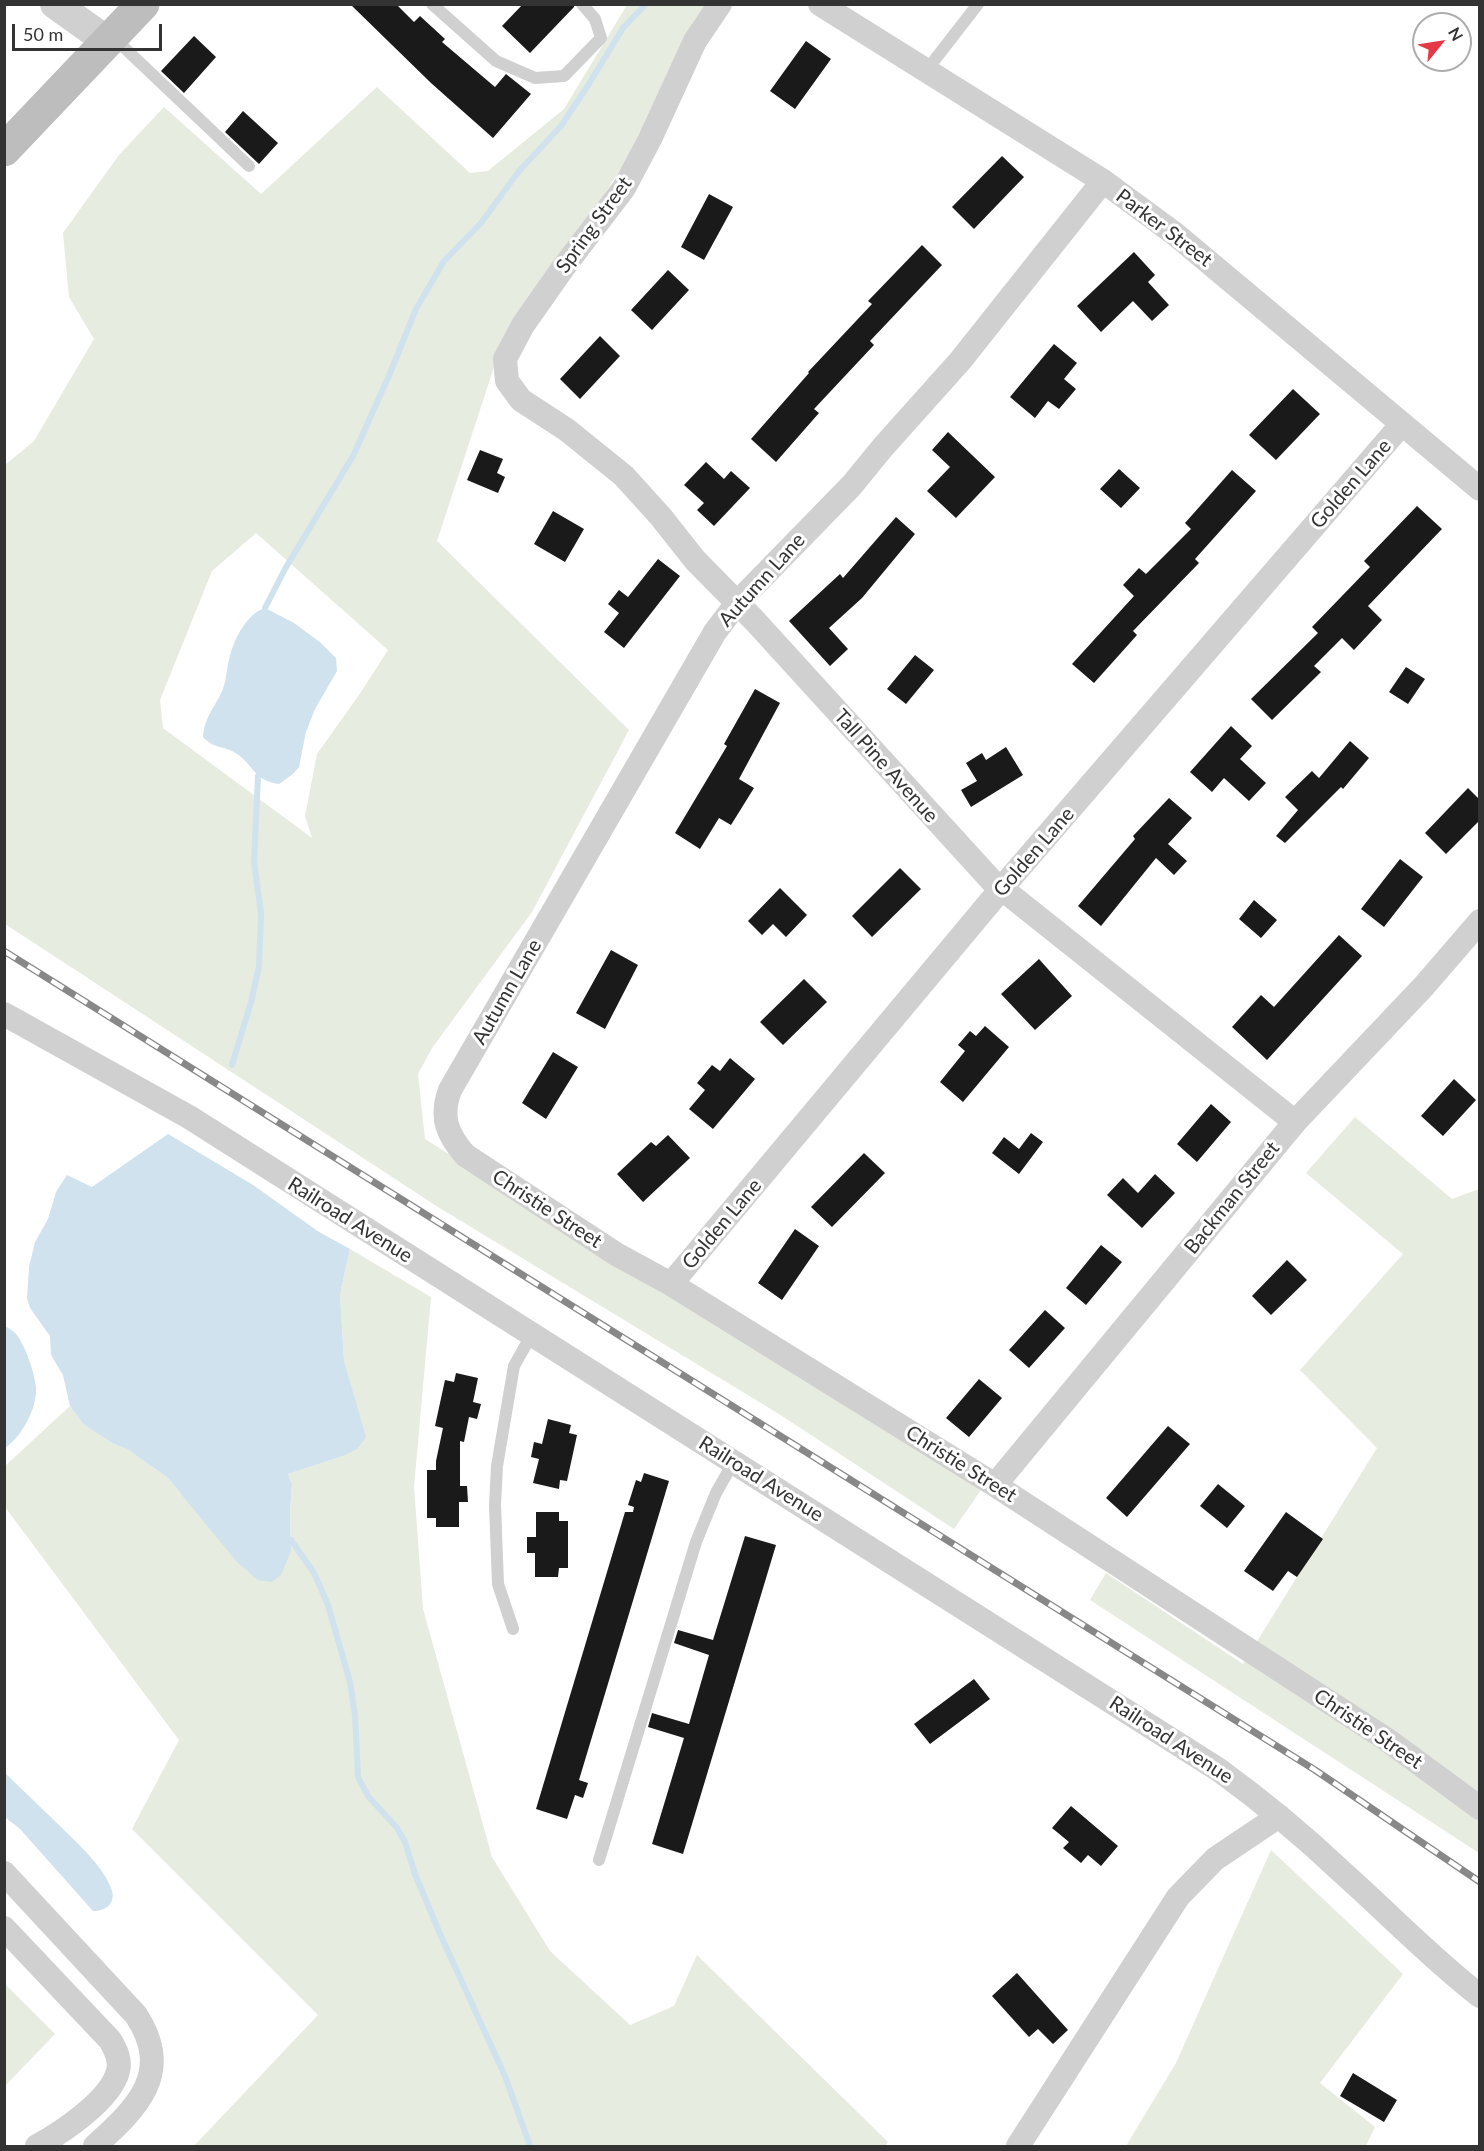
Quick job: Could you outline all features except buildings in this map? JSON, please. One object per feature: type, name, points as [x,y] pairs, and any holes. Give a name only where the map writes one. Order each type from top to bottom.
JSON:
[{"type":"main road","points":[[4,150],[143,4]]},
{"type":"street","points":[[55,4],[110,38]]},
{"type":"street","name":"Spring Street","points":[[507,381],[505,359],[523,325],[563,267],[624,188],[650,139],[695,41],[720,4]]},
{"type":"street","name":"Parker Street","points":[[835,8],[926,71],[1103,181],[1175,234],[1479,489]]},
{"type":"street","name":"Autumn Lane","points":[[446,1123],[450,1090],[715,632],[737,603],[852,485],[960,361],[1103,181]]},
{"type":"street","name":"Tall Pine Avenue","points":[[507,381],[521,400],[575,435],[624,476],[695,560],[1001,889],[1104,968],[1295,1122]]},
{"type":"street","name":"Golden Lane","points":[[671,1284],[1001,889],[1402,424]]},
{"type":"street","name":"Backman Street","points":[[996,1485],[1295,1122],[1424,986],[1479,921]]},
{"type":"street","name":"Railroad Avenue","points":[[4,1014],[189,1117],[1219,1770],[1279,1816],[1344,1873],[1448,1972],[1479,1996]]},
{"type":"street","name":"Christie Street","points":[[446,1123],[450,1135],[465,1155],[616,1254],[671,1284],[996,1485],[1386,1739],[1479,1808]]},
{"type":"street","points":[[1018,2146],[1178,1897],[1215,1859],[1279,1816]]},
{"type":"street","points":[[4,1873],[136,2015],[150,2043],[151,2069],[142,2098],[95,2146]]},
{"type":"street","points":[[4,1929],[110,2040],[118,2060],[118,2070],[114,2080],[89,2110],[70,2127],[37,2146]]},
{"type":"lane","points":[[432,4],[496,61],[535,78],[564,76],[601,38],[595,19],[582,4]]},
{"type":"lane","points":[[926,71],[978,4]]},
{"type":"lane","points":[[110,38],[249,166]]},
{"type":"lane","points":[[513,1629],[498,1584],[495,1505],[497,1466],[514,1366],[531,1334]]},
{"type":"lane","points":[[599,1860],[696,1542],[716,1493],[734,1461]]},
{"type":"shaded area","points":[[627,5],[708,5],[642,137],[498,355],[437,541],[629,730],[532,912],[432,1048],[418,1074],[425,1139],[981,1490],[954,1529],[779,1414],[438,1207],[5,924],[5,465],[34,441],[94,339],[69,297],[63,233],[119,155],[164,107],[261,194],[377,87],[470,173],[488,171],[564,109]],"holes":[[[256,533],[388,650],[317,754],[305,816],[312,838],[163,728],[160,700],[212,571]]]},
{"type":"shaded area","points":[[1355,1117],[1452,1199],[1479,1189],[1479,1853],[1090,1600],[1106,1573],[1243,1664],[1377,1448],[1300,1370],[1403,1254],[1306,1173]]},
{"type":"shaded area","points":[[350,1249],[431,1297],[414,1487],[423,1609],[492,1857],[550,1951],[630,2025],[674,2006],[697,1955],[888,2142],[885,2146],[194,2146],[318,2015],[132,1829],[179,1740],[5,1507],[5,1466],[70,1406],[84,1425],[114,1444],[127,1449],[167,1477],[180,1493],[291,1551],[292,1484],[288,1474],[343,1456],[365,1437],[344,1361],[340,1294]]},
{"type":"shaded area","points":[[1271,1850],[1403,1974],[1320,2083],[1375,2127],[1366,2146],[1126,2146],[1176,2063]]},
{"type":"shaded area","points":[[5,1984],[55,2034],[4,2086]]},
{"type":"water","points":[[265,608],[294,623],[321,643],[336,658],[337,671],[315,709],[306,732],[299,767],[279,784],[265,780],[237,754],[212,744],[203,737],[208,718],[223,689],[236,639],[248,620]]},
{"type":"water","points":[[168,1134],[253,1185],[319,1232],[350,1249],[340,1294],[344,1361],[366,1437],[357,1449],[343,1456],[288,1474],[292,1484],[291,1551],[281,1575],[272,1582],[258,1580],[238,1563],[167,1477],[127,1449],[114,1444],[84,1425],[70,1406],[63,1375],[51,1355],[50,1336],[30,1308],[27,1298],[29,1267],[35,1242],[48,1219],[56,1192],[67,1175],[92,1187]]},
{"type":"water","points":[[5,1326],[15,1333],[27,1353],[36,1392],[33,1408],[26,1423],[5,1448]]},
{"type":"water","points":[[4,1772],[96,1863],[111,1888],[113,1898],[106,1908],[93,1911],[20,1829],[5,1817]]},
{"type":"waterway","points":[[265,608],[285,569],[353,456],[416,309],[444,261],[481,223],[519,171],[561,126],[623,28],[646,4]]},
{"type":"waterway","points":[[232,1065],[259,966],[261,914],[254,861],[258,776]]},
{"type":"waterway","points":[[291,1540],[314,1573],[328,1605],[350,1682],[355,1715],[358,1777],[368,1796],[397,1828],[405,1842],[415,1874],[440,1934],[505,2076],[530,2146]]},
{"type":"railway","points":[[4,951],[1315,1770],[1480,1882]]}]
